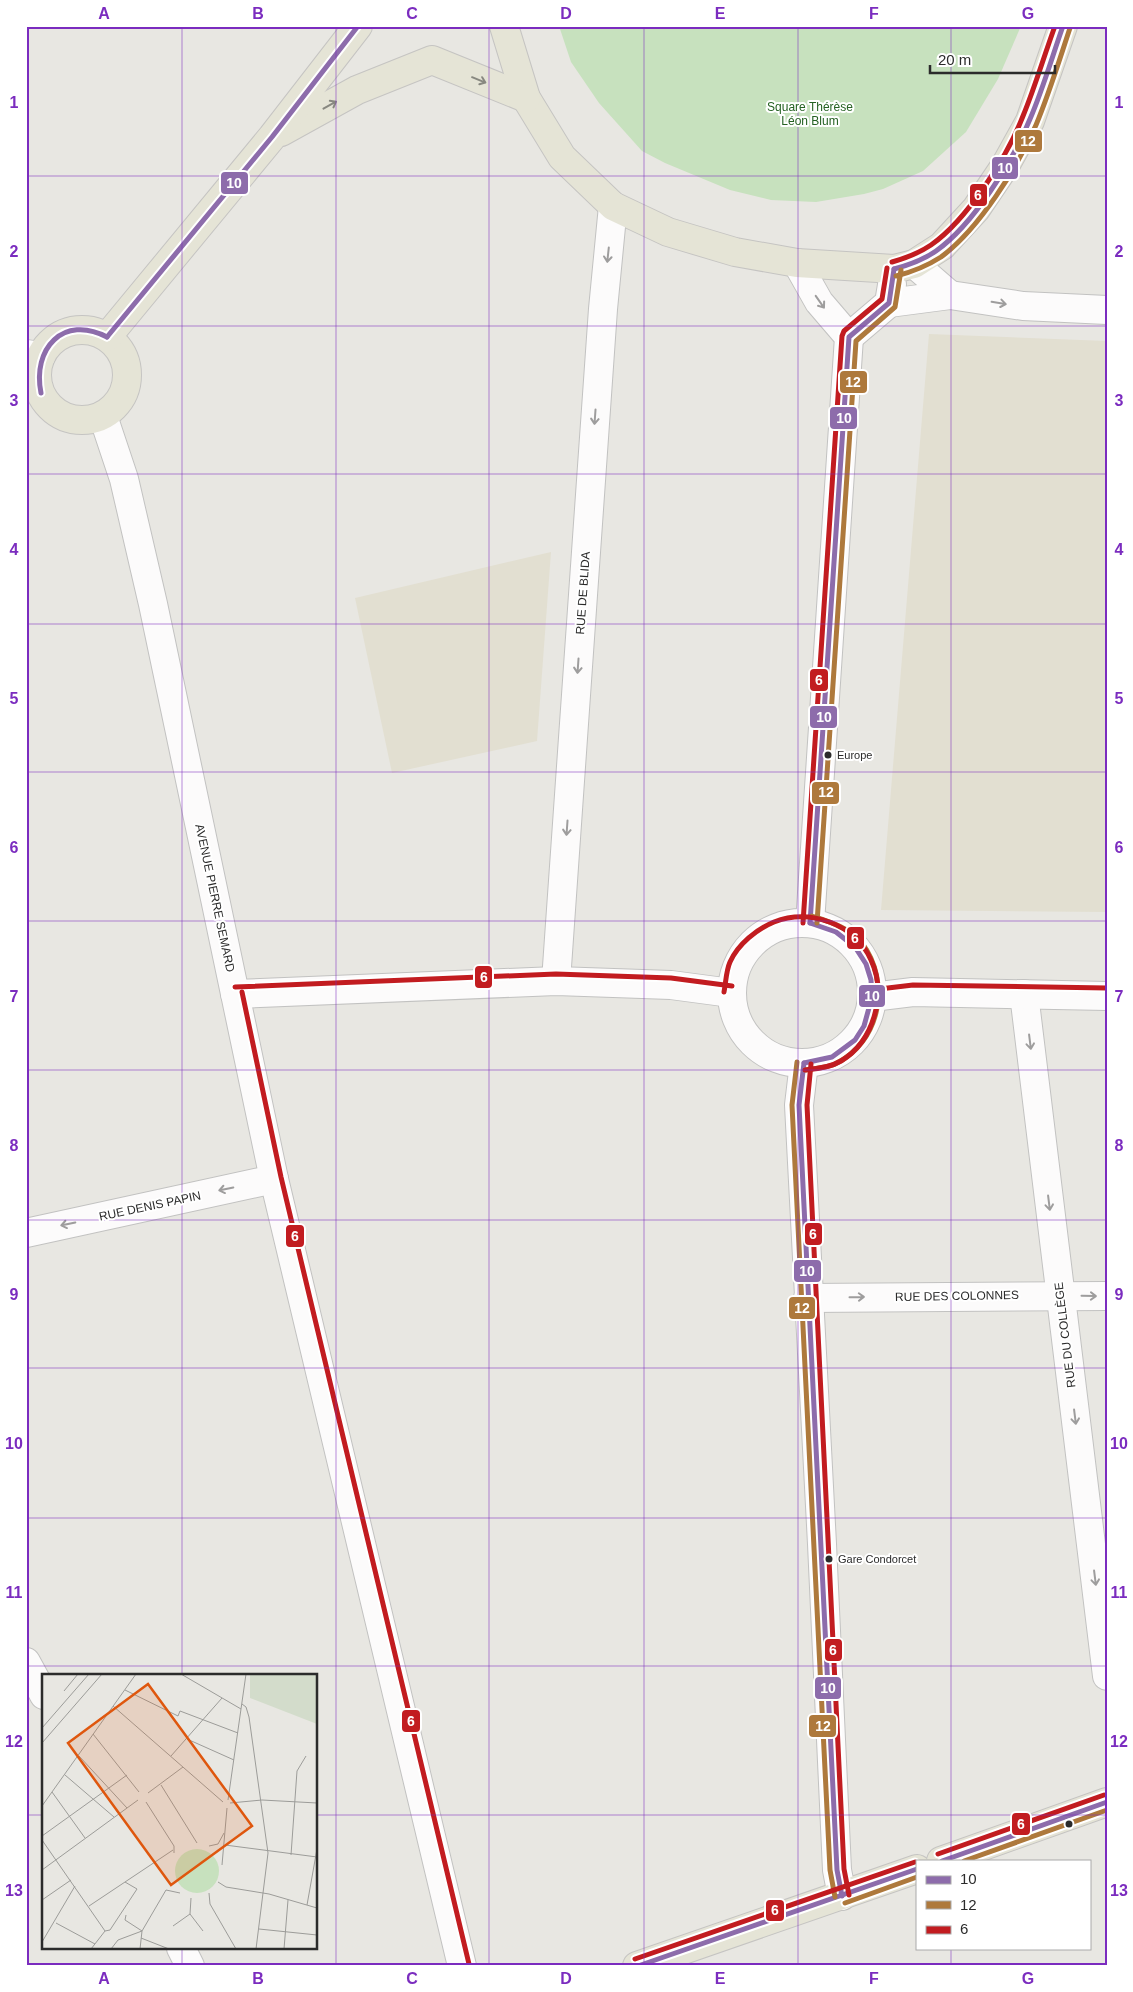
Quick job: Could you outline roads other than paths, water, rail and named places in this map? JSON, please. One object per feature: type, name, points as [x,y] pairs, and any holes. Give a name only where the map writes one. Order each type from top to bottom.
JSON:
[{"type":"main road","points":[[108,337],[272,137],[358,26]]},
{"type":"main road","points":[[504,26],[526,98],[562,157],[613,206],[668,232],[735,252],[797,263],[904,267],[942,246],[976,209],[1005,166],[1030,121],[1063,26]]},
{"type":"main road","points":[[272,137],[357,90],[432,60],[526,98]]},
{"type":"main road","points":[[78,330],[93,330],[108,337],[119,348],[126,362],[128,378],[124,393],[116,406],[103,416],[89,420],[74,420],[61,415],[49,406],[33,400],[37,381],[34,355],[62,334],[78,330]]},
{"type":"main road","points":[[944,1860],[1107,1802]]},
{"type":"main road","points":[[637,1966],[916,1870]]},
{"type":"street","name":"RUE DE BLIDA","points":[[556,980],[603,309],[613,206]]},
{"type":"street","points":[[797,263],[819,302],[849,338],[810,924]]},
{"type":"street","points":[[849,338],[889,303],[904,267],[950,295]]},
{"type":"street","points":[[889,303],[950,295],[1023,306],[1107,310]]},
{"type":"street","name":"AVENUE PIERRE SEMARD","points":[[103,416],[124,479],[153,604],[274,1179],[462,1966]]},
{"type":"street","points":[[810,924],[836,932],[855,947],[866,964],[871,980],[872,997],[864,1026],[855,1040],[832,1057],[804,1064],[788,1062],[773,1057],[757,1048],[741,1029],[733,1010],[731,993],[738,963],[755,940],[769,930],[782,926],[810,924]]},
{"type":"street","points":[[235,994],[556,980],[670,985],[731,993]]},
{"type":"street","points":[[872,997],[913,992],[1107,996]]},
{"type":"street","name":"RUE DU COLLÈGE","points":[[1024,994],[1107,1676]]},
{"type":"street","points":[[804,1064],[799,1105],[837,1870],[842,1896]]},
{"type":"street","name":"RUE DENIS PAPIN","points":[[26,1232],[274,1179]]},
{"type":"street","name":"RUE DES COLONNES","points":[[808,1298],[1107,1296]]},
{"type":"street","points":[[26,1662],[42,1691]]},
{"type":"street","points":[[182,1950],[190,1966]]},
{"type":"place","name":"Europe","points":[[828,755]]},
{"type":"place","name":"Gare Condorcet","points":[[829,1559]]},
{"type":"park label","name":"Square Thérèse Léon Blum","points":[[810,114]]}]
